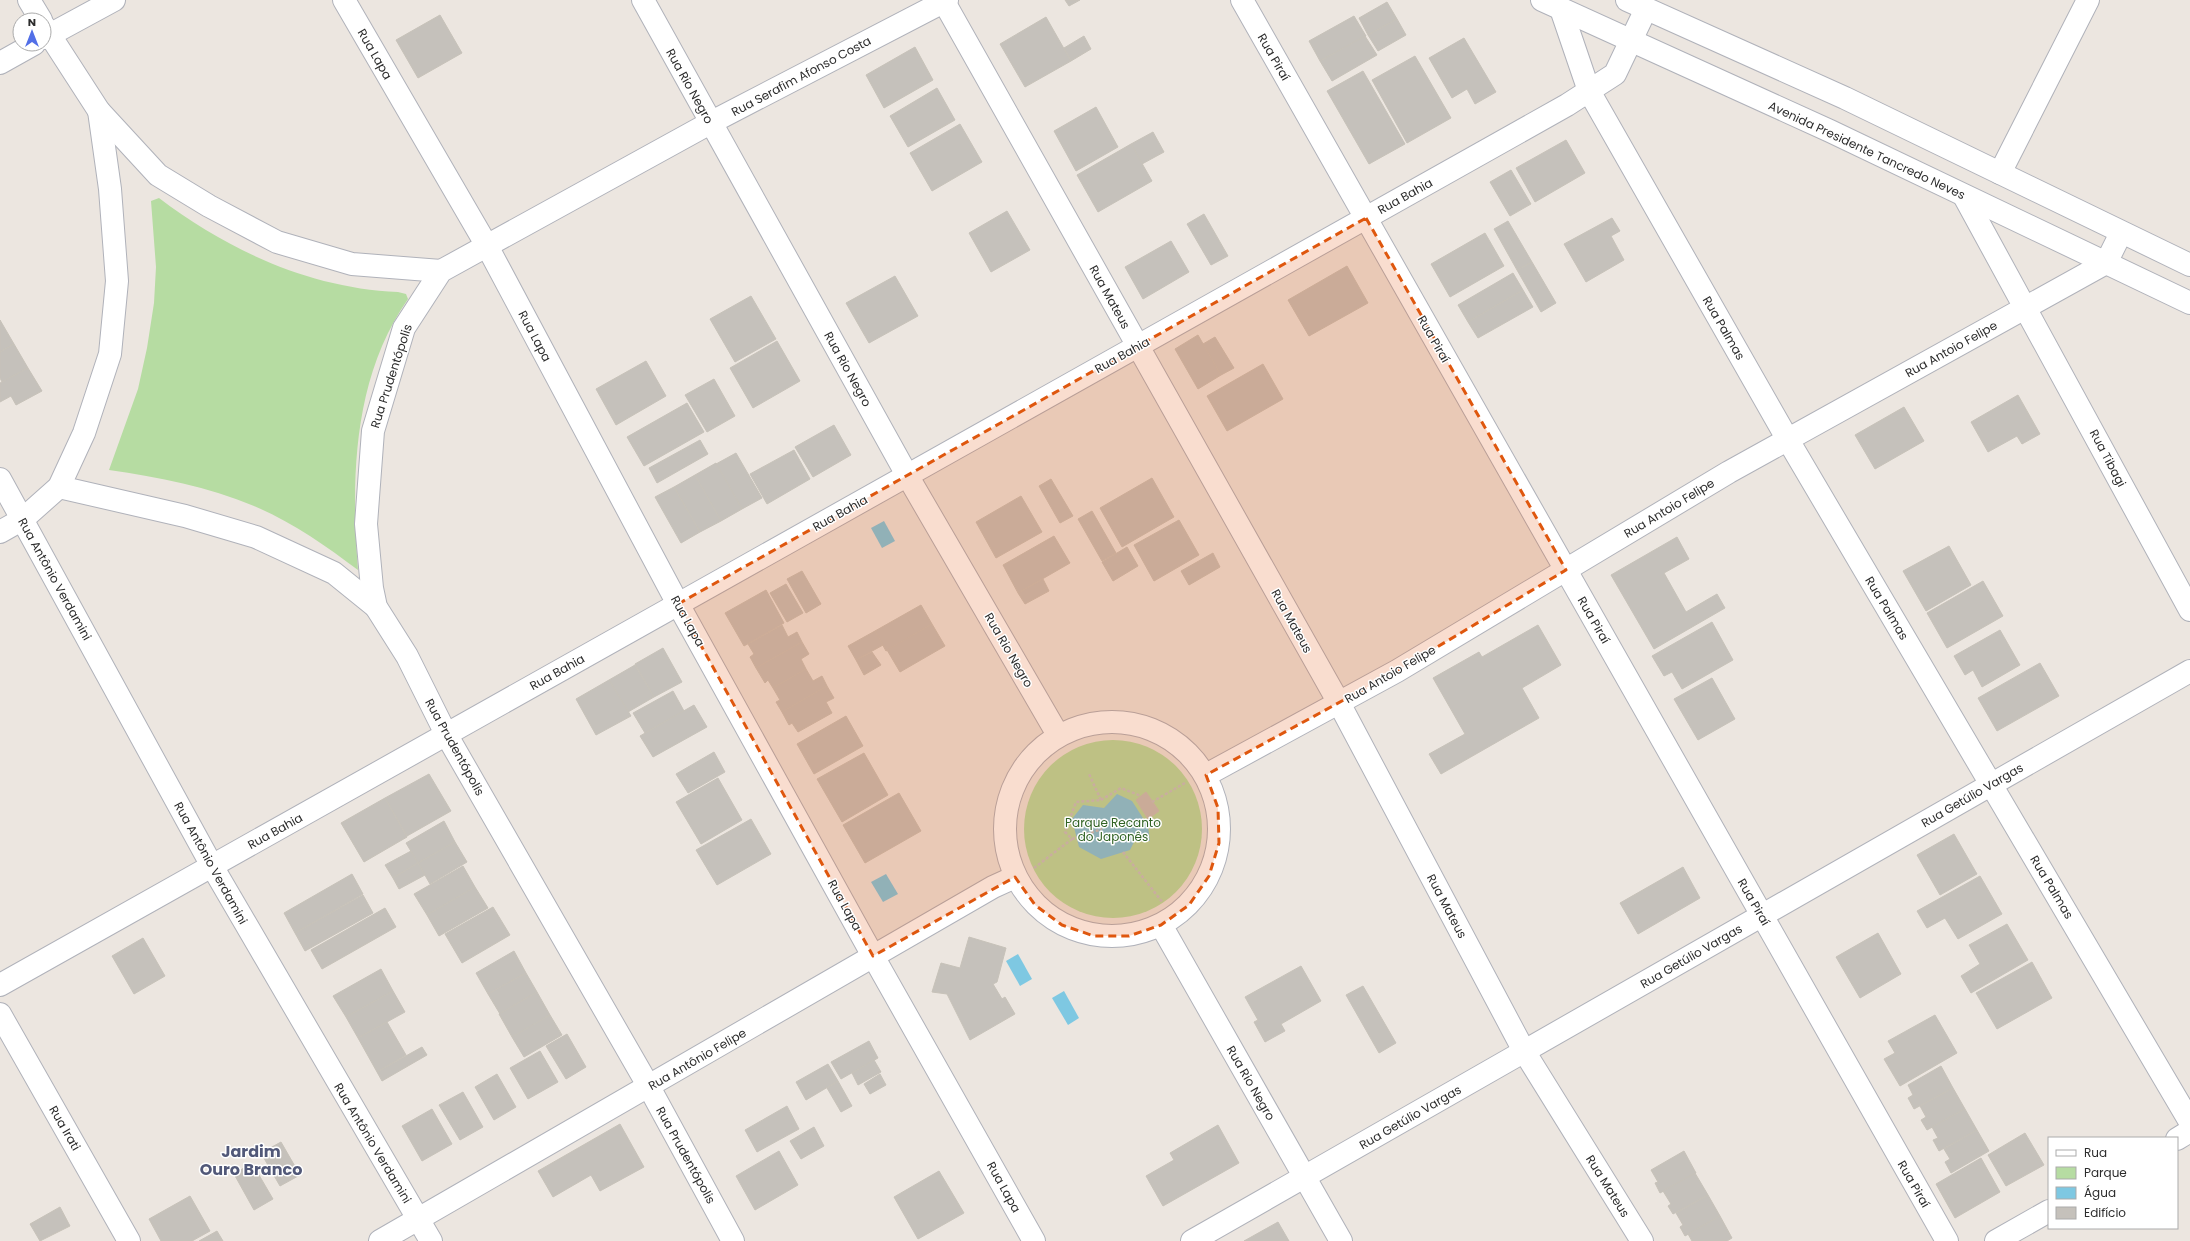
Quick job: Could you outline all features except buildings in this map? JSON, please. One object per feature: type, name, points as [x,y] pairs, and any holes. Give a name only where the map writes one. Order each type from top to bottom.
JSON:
[{"type":"street","points":[[29,0],[34,12]]},
{"type":"street","points":[[52,28],[114,0]]},
{"type":"street","name":"Rua Lapa","points":[[344,0],[487,246],[678,604],[1034,1241]]},
{"type":"street","name":"Rua Rio Negro","points":[[643,0],[907,475],[1058,735]]},
{"type":"street","name":"Rua Serafim Afonso Costa","points":[[487,246],[710,123],[945,0]]},
{"type":"street","name":"Rua Mateus","points":[[945,0],[1137,346],[1339,703],[1524,1052],[1642,1241]]},
{"type":"street","name":"Rua Piraí","points":[[1242,0],[1947,1241]]},
{"type":"street","points":[[2000,173],[2088,0]]},
{"type":"street","name":"Avenida Presidente Tancredo Neves","points":[[1552,4],[1631,42],[1830,131],[2190,303]]},
{"type":"street","name":"Rua Palmas","points":[[1552,4],[1589,92],[1788,440],[2190,1122]]},
{"type":"street","points":[[1637,4],[1845,98],[2121,233],[2190,265]]},
{"type":"street","name":"Rua Bahia","points":[[0,985],[1589,92],[1614,74],[1631,42],[1637,4]]},
{"type":"street","points":[[52,47],[99,111],[158,175],[209,206],[277,242],[352,264],[441,271]]},
{"type":"street","points":[[0,63],[15,52]]},
{"type":"street","points":[[0,532],[23,519],[59,487],[84,433],[110,354],[117,281],[110,189],[99,111]]},
{"type":"street","name":"Rua Tibagi","points":[[1964,196],[2026,307],[2190,610]]},
{"type":"street","points":[[2106,263],[2121,233]]},
{"type":"street","name":"Rua Prudentópolis","points":[[487,246],[441,271],[404,328],[373,431],[366,524],[372,588],[376,607],[407,656],[446,734],[649,1087],[732,1241]]},
{"type":"street","name":"Rua Antoio Felipe","points":[[1197,778],[1397,671],[1729,472],[2106,263]]},
{"type":"street","name":"Rua Antônio Verdamini","points":[[0,479],[212,866],[431,1241]]},
{"type":"street","points":[[59,487],[185,516],[256,537],[334,573],[376,607]]},
{"type":"street","name":"Rua Getúlio Vargas","points":[[1192,1241],[2190,671]]},
{"type":"street","points":[[1124,722],[1157,731],[1185,749],[1197,778],[1218,808],[1219,843],[1209,876],[1189,905],[1161,925],[1128,936],[1094,936],[1062,925],[1034,905],[1024,873],[1005,846],[1004,814],[1014,782],[1032,756],[1058,735],[1090,723],[1124,722]]},
{"type":"street","name":"Rua Antônio Felipe","points":[[380,1241],[993,887],[1024,873]]},
{"type":"street","name":"Rua Rio Negro","points":[[1161,925],[1341,1241]]},
{"type":"street","name":"Rua Irati","points":[[0,1014],[129,1241]]},
{"type":"street","points":[[2178,1138],[2190,1131]]},
{"type":"street","points":[[1996,1241],[2048,1212]]},
{"type":"path","points":[[1089,774],[1101,800]]},
{"type":"path","points":[[1152,802],[1197,778]]},
{"type":"path","points":[[1072,839],[1065,832],[1076,802],[1101,800],[1122,788],[1141,796]]},
{"type":"path","points":[[1024,873],[1072,839],[1102,829]]},
{"type":"path","points":[[1122,852],[1164,904]]},
{"type":"highlighted area","points":[[1366,218],[1566,570],[1397,671],[1206,775],[1218,808],[1219,843],[1209,876],[1189,905],[1161,925],[1129,936],[1094,936],[1062,925],[1035,905],[1015,877],[873,956],[678,604]]},
{"type":"green space","points":[[159,198],[214,234],[242,250],[272,263],[333,283],[406,294],[408,299],[390,330],[376,362],[366,395],[360,429],[356,464],[355,500],[358,570],[334,552],[282,519],[237,499],[201,488],[146,476],[109,470],[138,389],[147,348],[154,303],[156,267],[151,201]]},
{"type":"green space","name":"Parque Recanto do Japonês","points":[[1104,740],[1122,740],[1155,750],[1176,766],[1192,787],[1198,803],[1202,820],[1202,838],[1198,855],[1192,871],[1176,892],[1155,908],[1139,914],[1122,918],[1104,918],[1071,908],[1057,898],[1044,885],[1034,871],[1028,855],[1024,838],[1024,820],[1034,787],[1044,773],[1057,760],[1071,750],[1087,744]]},
{"type":"water","points":[[884,521],[895,541],[882,548],[871,528]]},
{"type":"water","points":[[1117,794],[1132,801],[1148,826],[1150,841],[1135,840],[1130,850],[1101,859],[1079,847],[1072,819],[1083,805],[1104,808]]},
{"type":"water","points":[[886,874],[898,894],[883,902],[871,882]]},
{"type":"water","points":[[1018,954],[1032,979],[1020,986],[1006,961]]},
{"type":"water","points":[[1064,991],[1079,1018],[1068,1025],[1052,998]]},
{"type":"district","name":"Jardim Ouro Branco","points":[[251,1160]]}]
